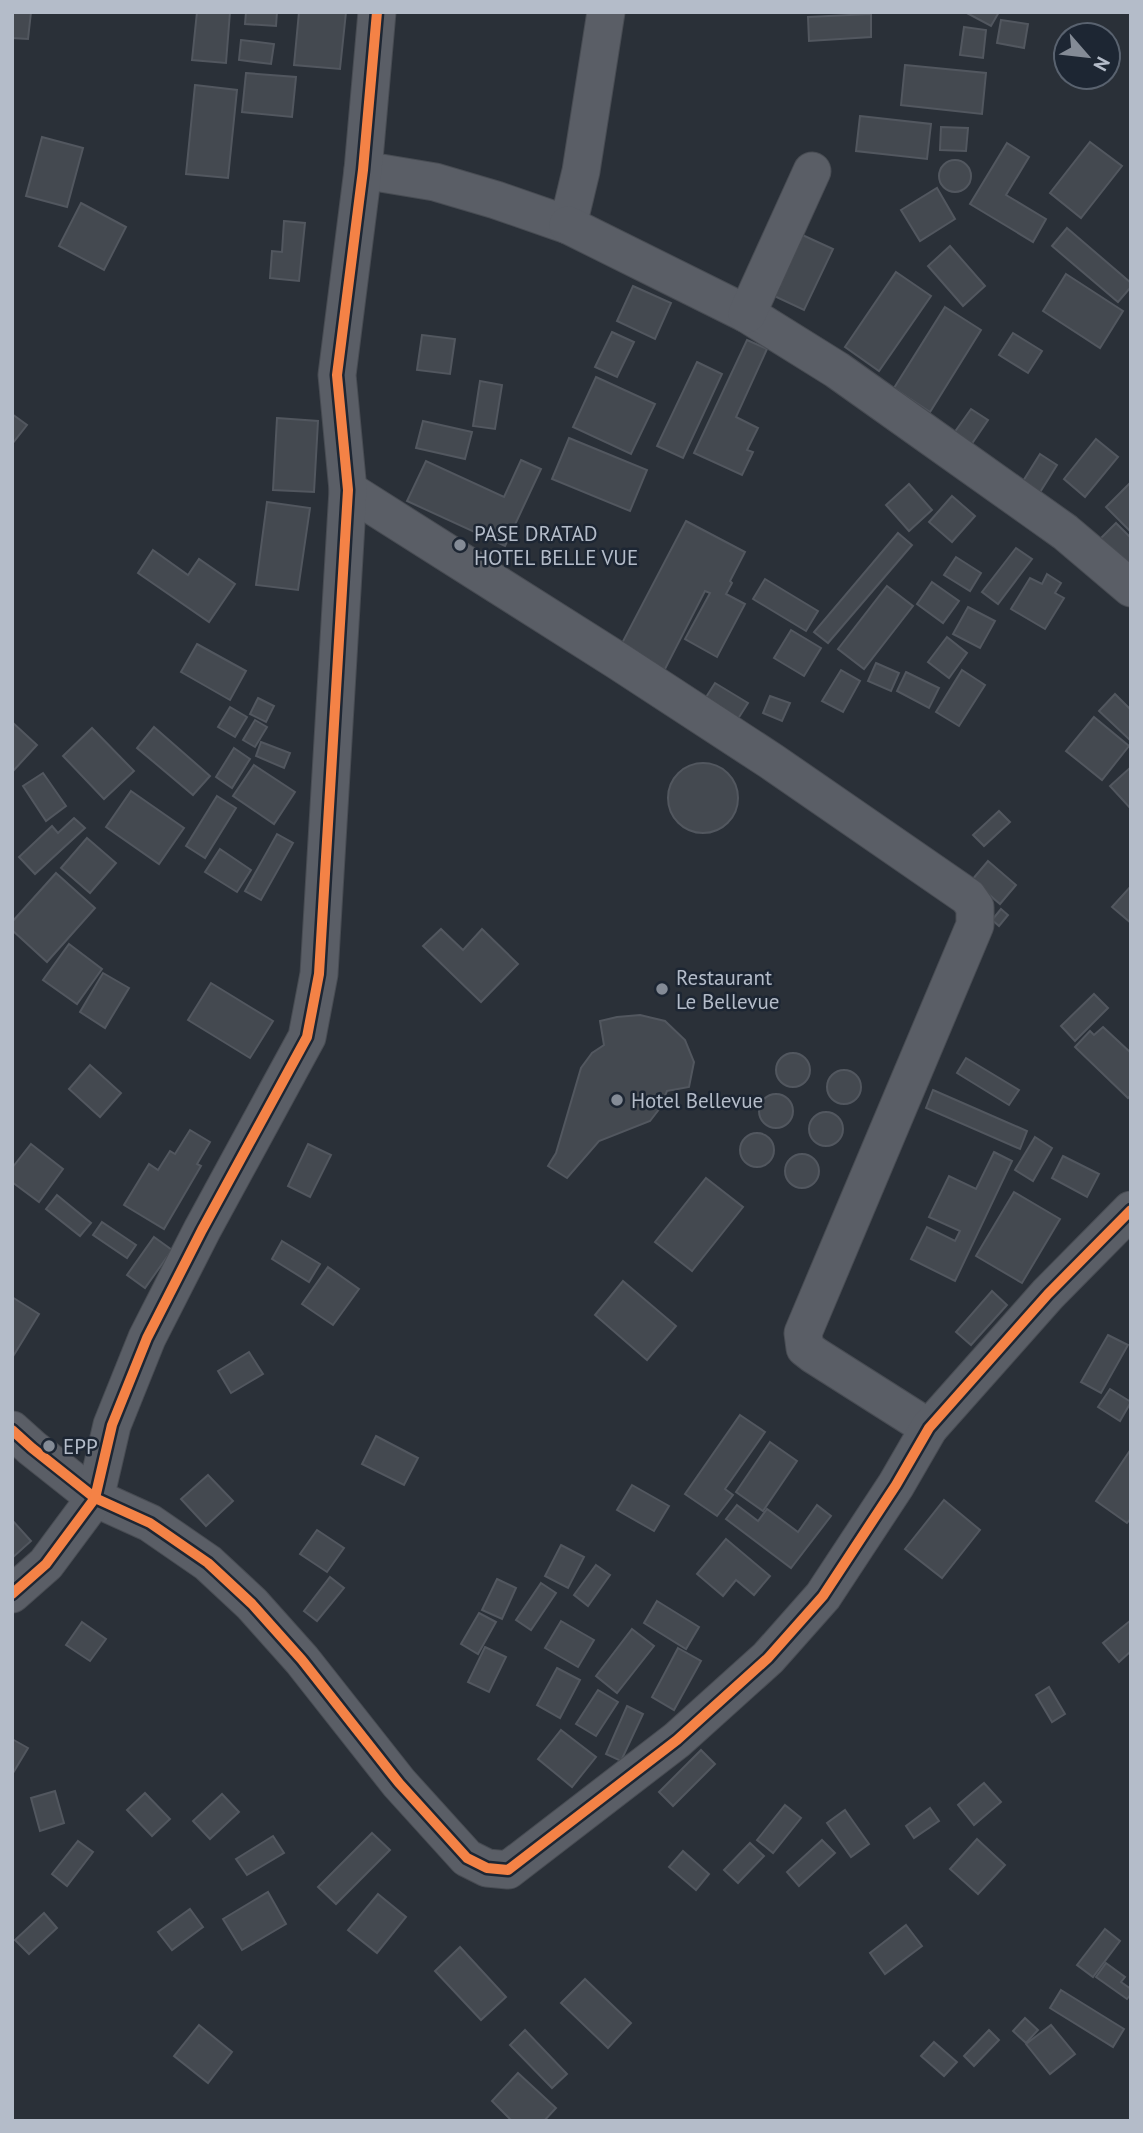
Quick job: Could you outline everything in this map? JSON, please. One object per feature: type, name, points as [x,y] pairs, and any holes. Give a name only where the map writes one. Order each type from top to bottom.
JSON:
[{"type":"street","points":[[12,1594],[46,1564],[95,1498],[112,1425],[148,1338],[202,1230],[307,1037],[319,974],[348,490],[337,375],[363,170],[377,12]]},
{"type":"street","points":[[568,225],[581,171],[606,12]]},
{"type":"street","points":[[363,170],[435,182],[568,225],[747,314],[837,370],[949,449],[1065,532],[1131,588]]},
{"type":"street","points":[[747,314],[812,171]]},
{"type":"street","points":[[348,490],[771,761],[968,897],[975,907],[975,925],[803,1333],[805,1348],[814,1355],[929,1428]]},
{"type":"street","points":[[12,1430],[95,1498],[150,1523],[208,1563],[252,1604],[302,1660],[399,1783],[467,1858],[487,1868],[508,1870],[677,1740],[768,1658],[823,1596],[896,1485],[929,1428],[1048,1293],[1131,1210]]},
{"type":"building","points":[[12,12],[31,12],[28,39],[12,38]]},
{"type":"building","points":[[197,12],[230,12],[226,63],[192,60]]},
{"type":"building","points":[[246,12],[277,12],[276,26],[245,24]]},
{"type":"building","points":[[299,12],[346,12],[340,69],[294,65]]},
{"type":"building","points":[[965,12],[999,12],[991,26]]},
{"type":"building","points":[[871,14],[871,37],[809,41],[808,17]]},
{"type":"building","points":[[1001,20],[1028,24],[1024,48],[997,43]]},
{"type":"building","points":[[964,27],[986,30],[983,58],[960,55]]},
{"type":"building","points":[[241,40],[274,44],[271,64],[239,60]]},
{"type":"building","points":[[905,65],[986,73],[982,114],[901,105]]},
{"type":"building","points":[[246,73],[296,77],[292,117],[242,112]]},
{"type":"building","points":[[195,85],[237,90],[228,178],[186,174]]},
{"type":"building","points":[[860,116],[931,124],[927,159],[856,151]]},
{"type":"building","points":[[941,127],[968,128],[966,151],[940,150]]},
{"type":"building","points":[[42,137],[83,148],[67,207],[26,196]]},
{"type":"building","points":[[1090,142],[1122,166],[1081,218],[1050,193]]},
{"type":"building","points":[[1007,143],[1029,157],[1006,195],[1046,219],[1033,242],[970,204]]},
{"type":"building","points":[[955,160],[966,165],[971,176],[966,187],[955,192],[944,187],[939,176],[944,165]]},
{"type":"building","points":[[937,188],[955,219],[920,241],[901,210]]},
{"type":"building","points":[[81,203],[126,227],[104,270],[59,246]]},
{"type":"building","points":[[284,221],[305,223],[299,281],[270,278],[272,251],[282,252]]},
{"type":"building","points":[[1067,228],[1131,283],[1131,287],[1118,302],[1052,246]]},
{"type":"building","points":[[798,233],[833,249],[804,310],[770,294]]},
{"type":"building","points":[[950,246],[985,286],[963,306],[928,266]]},
{"type":"building","points":[[896,272],[931,296],[879,371],[845,347]]},
{"type":"building","points":[[1066,274],[1123,311],[1100,348],[1043,311]]},
{"type":"building","points":[[633,286],[671,303],[655,339],[617,321]]},
{"type":"building","points":[[945,307],[981,330],[930,412],[894,388]]},
{"type":"building","points":[[612,332],[634,342],[617,377],[595,367]]},
{"type":"building","points":[[1013,333],[1042,351],[1028,373],[999,355]]},
{"type":"building","points":[[422,335],[455,339],[450,374],[417,370]]},
{"type":"building","points":[[747,340],[767,349],[736,417],[758,428],[747,450],[753,452],[742,475],[694,453]]},
{"type":"building","points":[[697,362],[722,374],[683,458],[657,446]]},
{"type":"building","points":[[596,377],[655,404],[631,454],[573,427]]},
{"type":"building","points":[[480,381],[502,385],[495,429],[473,426]]},
{"type":"building","points":[[971,409],[988,420],[971,445],[954,433]]},
{"type":"building","points":[[12,414],[27,425],[12,444]]},
{"type":"building","points":[[277,418],[318,421],[314,492],[273,490]]},
{"type":"building","points":[[423,421],[472,432],[465,459],[416,448]]},
{"type":"building","points":[[569,438],[647,470],[630,511],[552,479]]},
{"type":"building","points":[[1096,439],[1118,457],[1085,497],[1064,479]]},
{"type":"building","points":[[1040,454],[1057,465],[1037,497],[1020,486]]},
{"type":"building","points":[[521,460],[541,469],[505,546],[407,501],[426,461],[504,497]]},
{"type":"building","points":[[1131,482],[1131,532],[1106,507]]},
{"type":"building","points":[[909,484],[932,510],[909,531],[886,505]]},
{"type":"building","points":[[952,496],[975,516],[952,542],[929,522]]},
{"type":"building","points":[[267,502],[310,508],[298,590],[256,585]]},
{"type":"building","points":[[686,521],[745,552],[726,594],[745,604],[717,657],[685,639],[710,593],[705,591],[664,671],[620,647]]},
{"type":"building","points":[[1116,523],[1131,538],[1131,571],[1099,540]]},
{"type":"building","points":[[898,533],[912,545],[828,643],[814,632]]},
{"type":"building","points":[[1016,548],[1032,559],[998,604],[982,592]]},
{"type":"building","points":[[153,550],[188,575],[199,559],[235,584],[209,622],[138,573]]},
{"type":"building","points":[[956,557],[981,573],[970,591],[944,575]]},
{"type":"building","points":[[1047,574],[1061,583],[1055,593],[1064,598],[1045,629],[1011,609],[1030,578],[1042,584]]},
{"type":"building","points":[[765,579],[818,611],[806,631],[753,599]]},
{"type":"building","points":[[932,582],[959,601],[943,623],[917,604]]},
{"type":"building","points":[[887,586],[913,606],[864,669],[838,649]]},
{"type":"building","points":[[968,607],[995,621],[980,648],[953,634]]},
{"type":"building","points":[[791,630],[821,648],[804,676],[774,658]]},
{"type":"building","points":[[947,637],[967,653],[949,678],[928,662]]},
{"type":"building","points":[[197,644],[246,671],[230,700],[181,672]]},
{"type":"building","points":[[876,663],[899,673],[891,691],[868,681]]},
{"type":"building","points":[[841,670],[860,681],[843,712],[822,701]]},
{"type":"building","points":[[962,670],[985,685],[959,726],[936,712]]},
{"type":"building","points":[[906,672],[939,688],[929,708],[897,691]]},
{"type":"building","points":[[715,683],[748,703],[736,722],[703,702]]},
{"type":"building","points":[[1115,694],[1131,710],[1131,741],[1099,711]]},
{"type":"building","points":[[770,696],[790,703],[782,721],[763,713]]},
{"type":"building","points":[[258,698],[274,706],[266,722],[250,714]]},
{"type":"building","points":[[230,707],[247,717],[235,737],[218,727]]},
{"type":"building","points":[[1094,717],[1129,746],[1102,780],[1066,751]]},
{"type":"building","points":[[255,720],[267,727],[255,747],[243,740]]},
{"type":"building","points":[[12,722],[37,745],[14,770],[12,768]]},
{"type":"building","points":[[154,727],[210,776],[193,795],[137,748]]},
{"type":"building","points":[[92,728],[134,771],[104,799],[63,756]]},
{"type":"building","points":[[261,742],[290,753],[284,768],[256,756]]},
{"type":"building","points":[[234,748],[250,759],[232,788],[216,777]]},
{"type":"building","points":[[703,763],[722,769],[732,779],[738,798],[732,817],[722,827],[703,833],[684,827],[674,817],[668,798],[674,779],[684,769]]},
{"type":"building","points":[[254,765],[295,792],[274,824],[233,796]]},
{"type":"building","points":[[1131,767],[1131,809],[1110,786]]},
{"type":"building","points":[[43,773],[66,806],[46,821],[23,786]]},
{"type":"building","points":[[131,791],[184,828],[159,864],[106,827]]},
{"type":"building","points":[[217,796],[236,808],[205,858],[186,846]]},
{"type":"building","points":[[999,811],[1010,822],[984,846],[973,835]]},
{"type":"building","points":[[74,818],[85,828],[35,874],[19,857],[52,826],[58,833]]},
{"type":"building","points":[[277,834],[293,843],[261,900],[245,891]]},
{"type":"building","points":[[87,838],[116,863],[90,893],[61,868]]},
{"type":"building","points":[[220,849],[251,870],[237,892],[205,872]]},
{"type":"building","points":[[988,861],[1016,885],[1000,904],[972,880]]},
{"type":"building","points":[[56,873],[95,908],[47,962],[12,930],[12,922]]},
{"type":"building","points":[[1131,886],[1131,923],[1112,907]]},
{"type":"building","points":[[1001,909],[1008,915],[999,926],[992,920]]},
{"type":"building","points":[[441,929],[463,950],[482,929],[518,964],[481,1002],[423,946]]},
{"type":"building","points":[[69,944],[102,969],[77,1004],[43,980]]},
{"type":"building","points":[[103,973],[129,988],[105,1028],[80,1012]]},
{"type":"building","points":[[211,983],[273,1021],[250,1058],[188,1020]]},
{"type":"building","points":[[1094,994],[1108,1008],[1075,1041],[1061,1026]]},
{"type":"building","name":"Hotel Bellevue","points":[[640,1015],[665,1021],[685,1040],[694,1062],[689,1087],[667,1091],[660,1108],[650,1121],[599,1141],[567,1178],[548,1166],[556,1153],[581,1068],[592,1053],[604,1045],[600,1021]]},
{"type":"building","points":[[1103,1027],[1131,1053],[1131,1095],[1128,1098],[1075,1047],[1090,1031],[1094,1035]]},
{"type":"building","points":[[793,1053],[805,1058],[810,1070],[805,1082],[793,1087],[781,1082],[776,1070],[781,1058]]},
{"type":"building","points":[[966,1058],[1019,1090],[1009,1105],[957,1073]]},
{"type":"building","points":[[90,1065],[121,1093],[100,1117],[69,1089]]},
{"type":"building","points":[[844,1070],[856,1075],[861,1087],[856,1099],[844,1104],[832,1099],[827,1087],[832,1075]]},
{"type":"building","points":[[933,1090],[1027,1131],[1020,1149],[926,1108]]},
{"type":"building","points":[[776,1094],[788,1099],[793,1111],[788,1123],[776,1128],[764,1123],[759,1111],[764,1099]]},
{"type":"building","points":[[826,1112],[838,1117],[843,1129],[838,1141],[826,1146],[814,1141],[809,1129],[814,1117]]},
{"type":"building","points":[[190,1130],[210,1142],[197,1164],[201,1166],[164,1229],[124,1205],[149,1164],[158,1170],[170,1151],[175,1154]]},
{"type":"building","points":[[757,1133],[769,1138],[774,1150],[769,1162],[757,1167],[745,1162],[740,1150],[745,1138]]},
{"type":"building","points":[[1035,1137],[1052,1148],[1033,1181],[1015,1170]]},
{"type":"building","points":[[31,1144],[63,1169],[39,1202],[12,1182],[12,1168]]},
{"type":"building","points":[[308,1144],[331,1155],[310,1197],[288,1186]]},
{"type":"building","points":[[994,1152],[1012,1161],[955,1281],[911,1259],[927,1227],[955,1241],[960,1231],[929,1217],[949,1176],[976,1189]]},
{"type":"building","points":[[802,1154],[814,1159],[819,1171],[814,1183],[802,1188],[790,1183],[785,1171],[790,1159]]},
{"type":"building","points":[[1063,1156],[1099,1174],[1087,1197],[1052,1178]]},
{"type":"building","points":[[706,1178],[743,1207],[692,1271],[655,1242]]},
{"type":"building","points":[[1014,1192],[1060,1219],[1022,1283],[976,1256]]},
{"type":"building","points":[[57,1195],[91,1223],[80,1236],[46,1209]]},
{"type":"building","points":[[102,1222],[136,1245],[127,1258],[93,1235]]},
{"type":"building","points":[[154,1237],[172,1250],[145,1288],[127,1275]]},
{"type":"building","points":[[282,1241],[320,1264],[309,1282],[272,1259]]},
{"type":"building","points":[[328,1267],[359,1289],[333,1325],[302,1304]]},
{"type":"building","points":[[623,1281],[676,1326],[647,1360],[595,1315]]},
{"type":"building","points":[[992,1291],[1007,1305],[971,1345],[956,1332]]},
{"type":"building","points":[[12,1297],[39,1314],[12,1358]]},
{"type":"building","points":[[1108,1335],[1128,1345],[1101,1393],[1081,1382]]},
{"type":"building","points":[[249,1352],[263,1374],[231,1393],[218,1371]]},
{"type":"building","points":[[1110,1389],[1131,1402],[1120,1421],[1098,1407]]},
{"type":"building","points":[[740,1415],[765,1432],[725,1489],[733,1495],[717,1516],[685,1494]]},
{"type":"building","points":[[376,1436],[418,1458],[404,1485],[362,1464]]},
{"type":"building","points":[[770,1442],[797,1461],[763,1511],[736,1492]]},
{"type":"building","points":[[1131,1449],[1131,1518],[1127,1523],[1096,1501]]},
{"type":"building","points":[[208,1475],[233,1501],[206,1526],[181,1499]]},
{"type":"building","points":[[632,1485],[669,1506],[654,1531],[617,1510]]},
{"type":"building","points":[[944,1500],[980,1530],[942,1578],[905,1549]]},
{"type":"building","points":[[737,1505],[758,1521],[767,1509],[798,1532],[817,1505],[831,1516],[791,1568],[726,1519]]},
{"type":"building","points":[[12,1520],[31,1541],[12,1558]]},
{"type":"building","points":[[317,1530],[344,1548],[327,1572],[300,1554]]},
{"type":"building","points":[[726,1539],[770,1576],[754,1595],[736,1580],[723,1596],[697,1574]]},
{"type":"building","points":[[561,1545],[584,1557],[568,1588],[545,1576]]},
{"type":"building","points":[[596,1565],[610,1575],[588,1606],[574,1595]]},
{"type":"building","points":[[330,1577],[344,1588],[317,1621],[304,1611]]},
{"type":"building","points":[[497,1579],[516,1588],[502,1619],[482,1610]]},
{"type":"building","points":[[541,1583],[556,1593],[531,1630],[516,1620]]},
{"type":"building","points":[[657,1601],[699,1627],[686,1649],[644,1623]]},
{"type":"building","points":[[479,1613],[496,1622],[478,1654],[461,1644]]},
{"type":"building","points":[[1131,1620],[1131,1651],[1119,1662],[1103,1643]]},
{"type":"building","points":[[561,1621],[594,1640],[578,1667],[545,1648]]},
{"type":"building","points":[[82,1622],[106,1639],[90,1661],[66,1645]]},
{"type":"building","points":[[632,1629],[654,1646],[617,1693],[596,1676]]},
{"type":"building","points":[[485,1647],[506,1657],[489,1692],[468,1682]]},
{"type":"building","points":[[678,1648],[701,1661],[674,1710],[652,1697]]},
{"type":"building","points":[[557,1668],[580,1680],[560,1718],[537,1705]]},
{"type":"building","points":[[1049,1687],[1065,1714],[1052,1722],[1036,1695]]},
{"type":"building","points":[[598,1690],[618,1702],[596,1736],[576,1724]]},
{"type":"building","points":[[627,1706],[643,1714],[621,1761],[606,1754]]},
{"type":"building","points":[[561,1730],[596,1757],[572,1787],[538,1759]]},
{"type":"building","points":[[12,1739],[28,1748],[13,1773],[12,1773]]},
{"type":"building","points":[[701,1750],[715,1764],[673,1806],[659,1792]]},
{"type":"building","points":[[984,1783],[1001,1802],[974,1825],[958,1805]]},
{"type":"building","points":[[55,1791],[64,1823],[40,1831],[31,1798]]},
{"type":"building","points":[[145,1793],[170,1819],[152,1836],[127,1810]]},
{"type":"building","points":[[222,1794],[239,1812],[210,1839],[193,1821]]},
{"type":"building","points":[[785,1805],[801,1818],[773,1853],[757,1840]]},
{"type":"building","points":[[930,1808],[939,1821],[914,1838],[906,1826]]},
{"type":"building","points":[[845,1810],[869,1844],[851,1857],[827,1823]]},
{"type":"building","points":[[372,1833],[390,1850],[336,1904],[318,1887]]},
{"type":"building","points":[[273,1836],[284,1853],[247,1875],[236,1859]]},
{"type":"building","points":[[977,1839],[1005,1865],[978,1894],[950,1869]]},
{"type":"building","points":[[822,1840],[835,1853],[799,1886],[787,1872]]},
{"type":"building","points":[[78,1841],[93,1852],[67,1886],[52,1874]]},
{"type":"building","points":[[750,1843],[764,1856],[738,1883],[724,1870]]},
{"type":"building","points":[[683,1851],[709,1874],[696,1890],[669,1867]]},
{"type":"building","points":[[268,1892],[286,1924],[242,1950],[223,1919]]},
{"type":"building","points":[[378,1894],[406,1917],[377,1953],[348,1930]]},
{"type":"building","points":[[190,1909],[203,1927],[172,1950],[158,1932]]},
{"type":"building","points":[[44,1913],[57,1928],[29,1954],[15,1940]]},
{"type":"building","points":[[906,1925],[922,1946],[885,1974],[870,1953]]},
{"type":"building","points":[[1105,1929],[1120,1941],[1093,1977],[1077,1965]]},
{"type":"building","points":[[460,1947],[506,1997],[481,2020],[435,1971]]},
{"type":"building","points":[[1106,1963],[1125,1977],[1121,1982],[1131,1989],[1127,1999],[1096,1977]]},
{"type":"building","points":[[585,1979],[631,2023],[608,2048],[561,2003]]},
{"type":"building","points":[[1061,1990],[1124,2029],[1113,2047],[1050,2008]]},
{"type":"building","points":[[1025,2018],[1038,2030],[1026,2043],[1013,2031]]},
{"type":"building","points":[[199,2025],[232,2052],[208,2083],[174,2056]]},
{"type":"building","points":[[1051,2025],[1075,2054],[1050,2074],[1026,2044]]},
{"type":"building","points":[[525,2030],[567,2074],[552,2088],[510,2045]]},
{"type":"building","points":[[989,2030],[999,2040],[974,2066],[964,2056]]},
{"type":"building","points":[[934,2042],[957,2062],[944,2076],[921,2056]]},
{"type":"building","points":[[518,2073],[556,2108],[544,2121],[512,2121],[492,2101]]},
{"type":"cycle path","points":[[12,1594],[46,1564],[95,1498],[112,1425],[147,1338],[202,1230],[307,1037],[319,974],[348,490],[337,375],[363,170],[377,12]]},
{"type":"cycle path","points":[[12,1430],[95,1498],[150,1523],[208,1563],[252,1604],[302,1660],[399,1783],[467,1858],[487,1868],[508,1870],[677,1740],[768,1658],[823,1596],[896,1485],[929,1428],[1048,1294],[1131,1210]]},
{"type":"place","name":"PASE DRATAD HOTEL BELLE VUE","points":[[460,545]]},
{"type":"place","name":"Restaurant Le Bellevue","points":[[662,989]]},
{"type":"place","name":"Hotel Bellevue","points":[[617,1100]]},
{"type":"place","name":"EPP","points":[[49,1446]]}]
